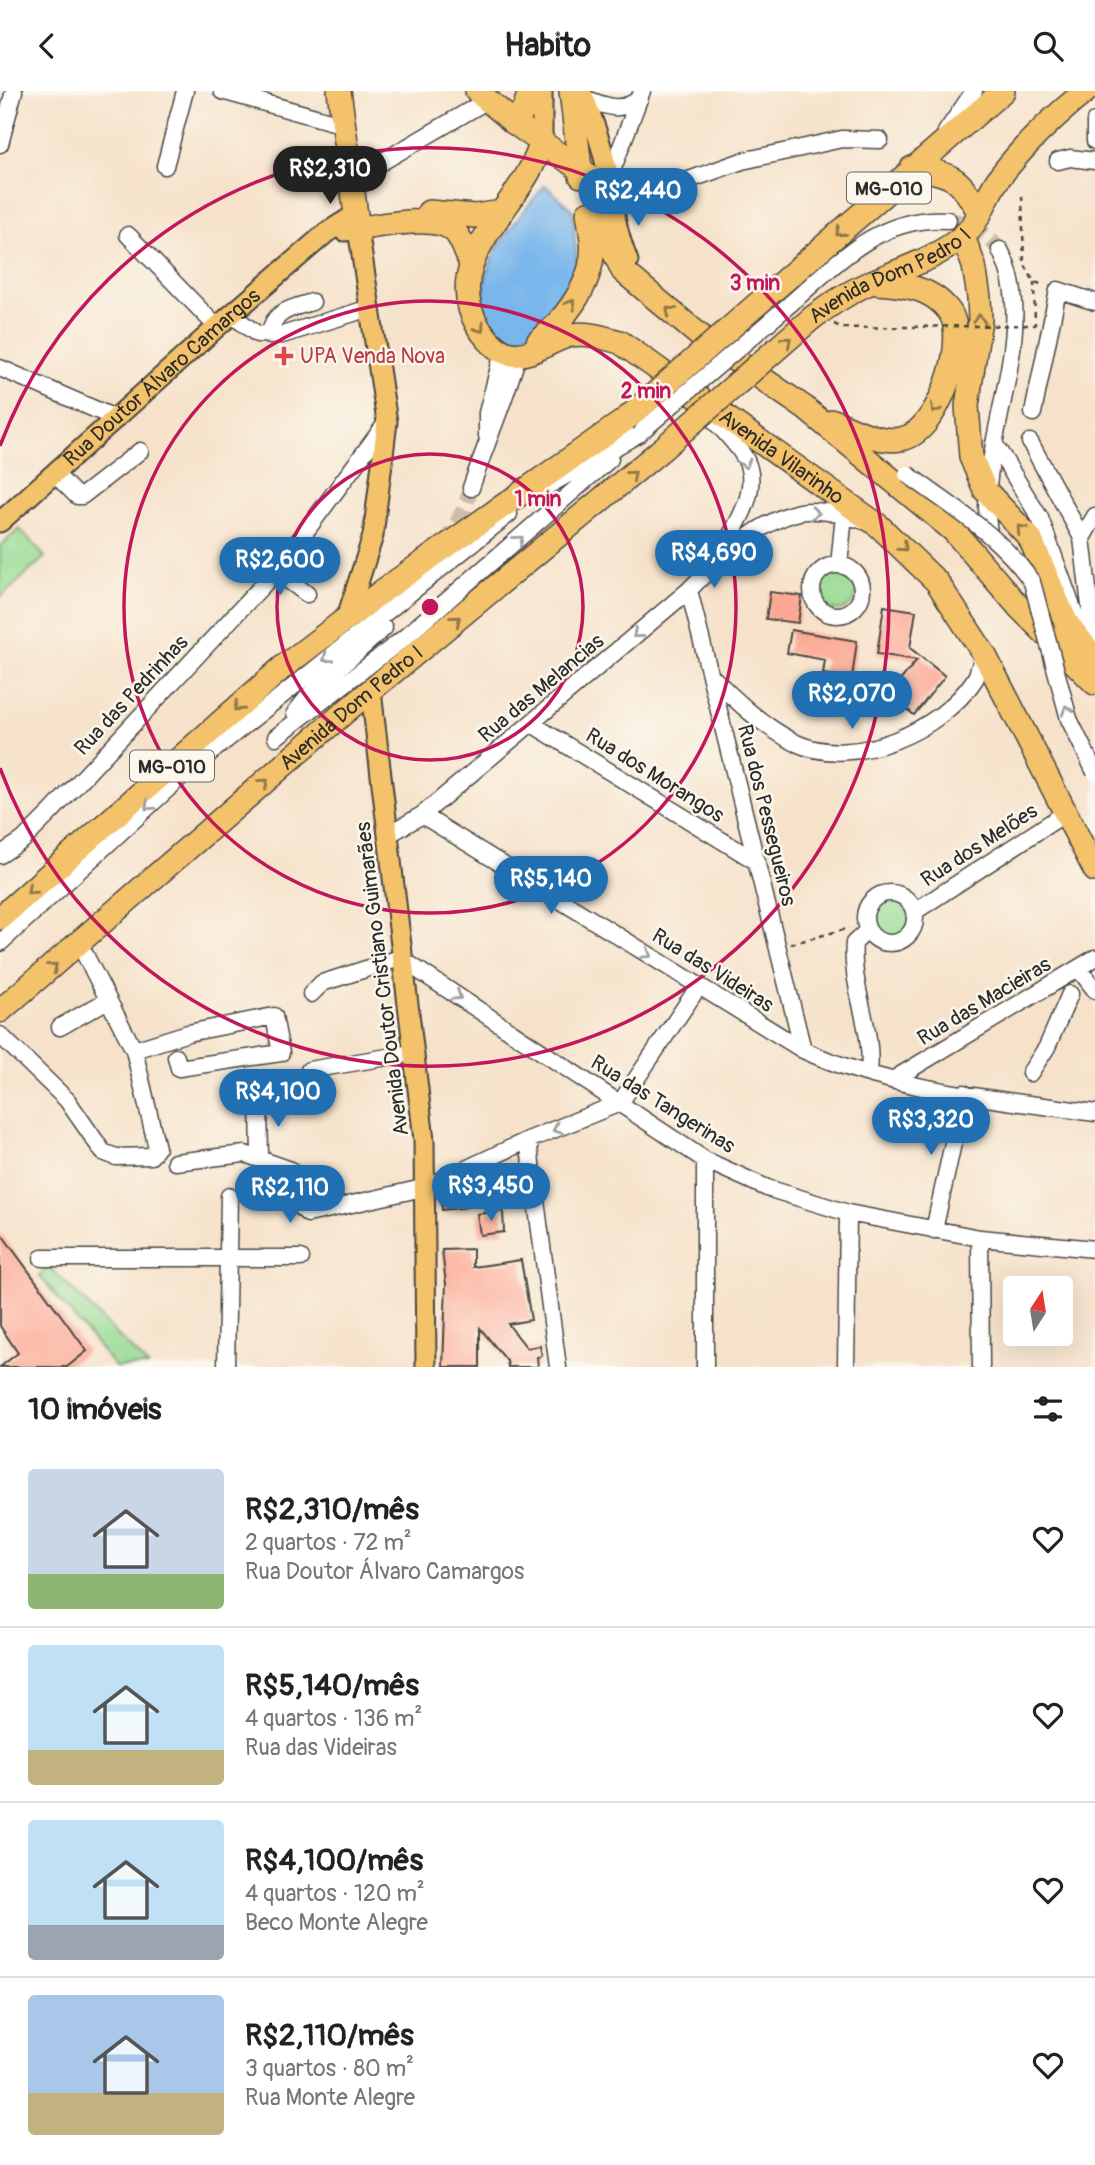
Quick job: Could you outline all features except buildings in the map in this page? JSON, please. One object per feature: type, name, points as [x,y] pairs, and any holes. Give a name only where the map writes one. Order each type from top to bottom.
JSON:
[{"type":"highway","points":[[338,91],[357,221]]},
{"type":"highway","points":[[513,122],[524,110],[530,91]]},
{"type":"highway","name":"MG-010","points":[[0,918],[282,667],[384,590],[633,426],[780,299],[912,168],[1003,91]]},
{"type":"highway","name":"Avenida Dom Pedro I","points":[[0,1011],[365,703],[812,318],[842,297],[937,255],[956,228],[980,214],[997,181],[1021,150],[1086,91]]},
{"type":"highway","points":[[542,140],[530,170],[471,264],[466,298],[472,317],[484,335],[515,353],[555,328],[570,307],[592,258],[580,166],[579,93]]},
{"type":"highway","points":[[481,96],[513,122],[580,166],[591,177],[598,190],[606,235],[623,271],[699,335],[805,408],[954,531],[1019,607],[1095,683]]},
{"type":"highway","points":[[912,168],[954,177],[966,188],[980,214]]},
{"type":"highway","name":"Rua Doutor Álvaro Camargos","points":[[357,221],[414,211],[475,216],[502,212]]},
{"type":"highway","name":"Rua Doutor Álvaro Camargos","points":[[357,221],[442,224],[457,234],[471,264]]},
{"type":"highway","points":[[956,228],[975,266],[980,320],[967,406],[971,457],[985,490],[1030,538],[1066,622],[1092,655]]},
{"type":"highway","points":[[805,408],[856,430],[899,440],[911,436],[935,413],[955,345],[956,327],[950,311],[929,292],[907,285],[870,283]]},
{"type":"highway","name":"Avenida Vilarinho","points":[[515,353],[571,335],[590,334],[620,342],[879,526],[937,582],[985,654],[986,678],[1092,853]]},
{"type":"main road","points":[[542,91],[542,140]]},
{"type":"main road","points":[[579,93],[609,185],[624,251],[639,284]]},
{"type":"main road","points":[[347,617],[375,525],[387,422],[357,221]]},
{"type":"main road","name":"Rua Doutor Álvaro Camargos","points":[[0,522],[326,233],[357,221]]},
{"type":"main road","points":[[366,558],[372,581],[384,590]]},
{"type":"main road","name":"Avenida Doutor Cristiano Guimarães","points":[[365,703],[388,835],[400,958],[424,1140],[426,1367]]},
{"type":"street","points":[[0,143],[14,91]]},
{"type":"street","points":[[165,166],[185,91]]},
{"type":"street","points":[[222,91],[344,125]]},
{"type":"street","points":[[936,146],[974,91]]},
{"type":"street","points":[[579,93],[618,109],[631,106],[641,94]]},
{"type":"street","points":[[641,94],[609,185],[686,181],[742,161],[842,139],[880,141]]},
{"type":"street","points":[[351,180],[481,96]]},
{"type":"street","points":[[1095,121],[1095,141]]},
{"type":"street","points":[[1058,161],[1070,158],[1095,161]]},
{"type":"street","points":[[780,299],[874,236],[906,221],[956,228]]},
{"type":"street","points":[[128,235],[201,311],[257,334],[270,336],[307,330],[370,308]]},
{"type":"street","points":[[988,529],[985,490],[1015,307],[1010,269],[1000,250]]},
{"type":"street","points":[[1033,413],[1058,290],[1095,302]]},
{"type":"street","points":[[270,336],[270,324],[278,315],[312,302]]},
{"type":"street","points":[[471,488],[487,438],[487,414],[515,353]]},
{"type":"street","points":[[0,368],[115,418]]},
{"type":"street","name":"Rua das Melancias","points":[[689,392],[745,457],[751,489],[740,519],[714,564]]},
{"type":"street","name":"Rua das Pedrinhas","points":[[0,855],[23,840],[51,812],[276,571],[387,422]]},
{"type":"street","points":[[0,943],[185,773],[536,493],[610,451],[633,426]]},
{"type":"street","points":[[384,628],[312,693],[276,737],[414,629],[633,426]]},
{"type":"street","points":[[1030,442],[1082,538],[1090,606],[1092,655]]},
{"type":"street","points":[[994,443],[1040,518],[1092,655]]},
{"type":"street","points":[[54,473],[78,496],[82,496],[140,451]]},
{"type":"street","points":[[870,460],[907,474],[988,529],[1021,566],[1032,582],[1069,719],[1095,772]]},
{"type":"street","name":"Rua das Melancias","points":[[388,835],[422,815],[689,590],[714,564],[773,521],[802,512],[844,515],[879,526]]},
{"type":"street","points":[[839,565],[844,515]]},
{"type":"street","points":[[1082,538],[1095,516]]},
{"type":"street","points":[[276,571],[307,594]]},
{"type":"street","name":"Rua dos Pessegueiros","points":[[689,590],[803,1050]]},
{"type":"street","points":[[711,676],[768,726],[799,744],[843,751],[883,745],[915,732],[986,678]]},
{"type":"street","points":[[257,715],[312,693]]},
{"type":"street","name":"Rua dos Morangos","points":[[532,724],[757,862]]},
{"type":"street","name":"Rua dos Melões","points":[[914,912],[1067,813]]},
{"type":"street","name":"Rua das Videiras","points":[[422,815],[803,1050],[839,1066],[964,1093],[1095,1113]]},
{"type":"street","points":[[867,926],[882,941],[900,941],[912,929],[914,912],[903,896],[881,895],[868,906],[867,926],[854,943],[853,960],[869,1030],[869,1073]]},
{"type":"street","points":[[0,1035],[67,1100],[103,1152],[116,1157],[151,1156],[157,1148],[134,1051],[80,944]]},
{"type":"street","points":[[312,994],[322,983],[400,958]]},
{"type":"street","name":"Rua das Tangerinas","points":[[400,958],[705,1160],[767,1188],[848,1213],[934,1230],[980,1238],[1095,1249]]},
{"type":"street","name":"Rua das Macieiras","points":[[894,1079],[1095,958]]},
{"type":"street","points":[[1079,969],[1095,990]]},
{"type":"street","points":[[175,1162],[245,1154],[260,1157],[291,1170],[300,1207],[308,1214],[426,1187],[528,1140],[620,1103],[699,986]]},
{"type":"street","points":[[1030,1073],[1047,1047],[1070,994]]},
{"type":"street","points":[[60,1027],[108,1000]]},
{"type":"street","points":[[134,1051],[188,1033],[274,1016],[281,1053],[179,1068],[176,1057]]},
{"type":"street","points":[[309,1070],[412,1053]]},
{"type":"street","points":[[934,1230],[964,1093]]},
{"type":"street","points":[[259,1102],[260,1157]]},
{"type":"street","points":[[528,1140],[558,1367]]},
{"type":"street","points":[[705,1160],[705,1367]]},
{"type":"street","points":[[226,1367],[229,1196]]},
{"type":"street","points":[[846,1367],[848,1213]]},
{"type":"street","points":[[980,1238],[981,1367]]},
{"type":"street","points":[[43,1258],[301,1258]]},
{"type":"path","points":[[843,328],[1035,325],[1034,282],[1024,263],[1022,196]]},
{"type":"path","points":[[790,945],[867,926]]},
{"type":"green space","points":[[20,529],[45,557],[0,598],[0,546]]},
{"type":"green space","points":[[837,570],[851,576],[857,590],[851,604],[837,610],[823,604],[817,590],[823,576]]},
{"type":"green space","points":[[890,899],[904,905],[910,919],[904,933],[890,939],[876,933],[870,919],[876,905]]},
{"type":"green space","points":[[49,1266],[148,1366],[115,1367],[39,1275]]},
{"type":"water","points":[[545,185],[573,210],[577,272],[560,309],[541,332],[509,344],[496,334],[486,315],[486,275],[501,242]]},
{"type":"tunnel","points":[[948,220],[977,229],[1000,250]]},
{"type":"tunnel","points":[[445,544],[464,510],[471,488]]},
{"type":"place","name":"UPA Venda Nova","points":[[284,356]]}]
